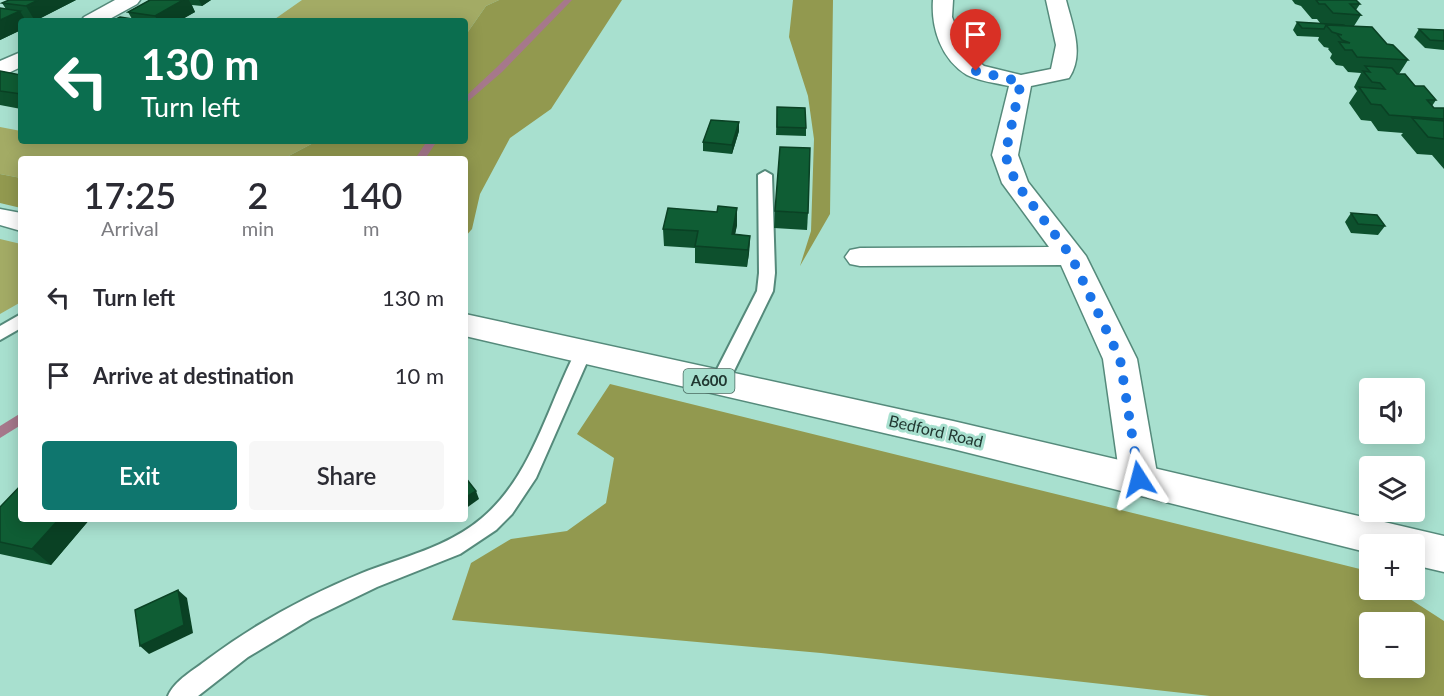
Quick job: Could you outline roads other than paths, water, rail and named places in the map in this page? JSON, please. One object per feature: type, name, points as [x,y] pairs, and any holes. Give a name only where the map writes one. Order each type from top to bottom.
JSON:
[{"type":"street","points":[[97,18],[130,0]]},
{"type":"street","points":[[944,0],[942,17],[955,54],[976,71],[1021,82],[1061,73],[1067,45],[1056,0]]},
{"type":"street","points":[[0,70],[18,60]]},
{"type":"street","points":[[1021,82],[1005,155],[1016,183],[1071,256],[1120,359],[1139,479]]},
{"type":"street","points":[[0,217],[18,221]]},
{"type":"street","points":[[860,257],[1071,256]]},
{"type":"street","name":"Bedford Road","points":[[468,326],[1139,479],[1365,534]]},
{"type":"street","points":[[1425,550],[1444,554]]},
{"type":"lane","points":[[719,383],[730,355],[748,328],[765,291],[767,273],[765,175]]},
{"type":"lane","points":[[0,334],[18,322]]},
{"type":"lane","points":[[180,696],[220,662],[266,632],[352,587],[440,555],[468,541],[487,526],[506,507],[524,482],[565,387],[583,353]]},
{"type":"waterway","points":[[468,98],[568,0]]},
{"type":"waterway","points":[[422,156],[430,144]]},
{"type":"waterway","points":[[0,433],[18,420]]}]
